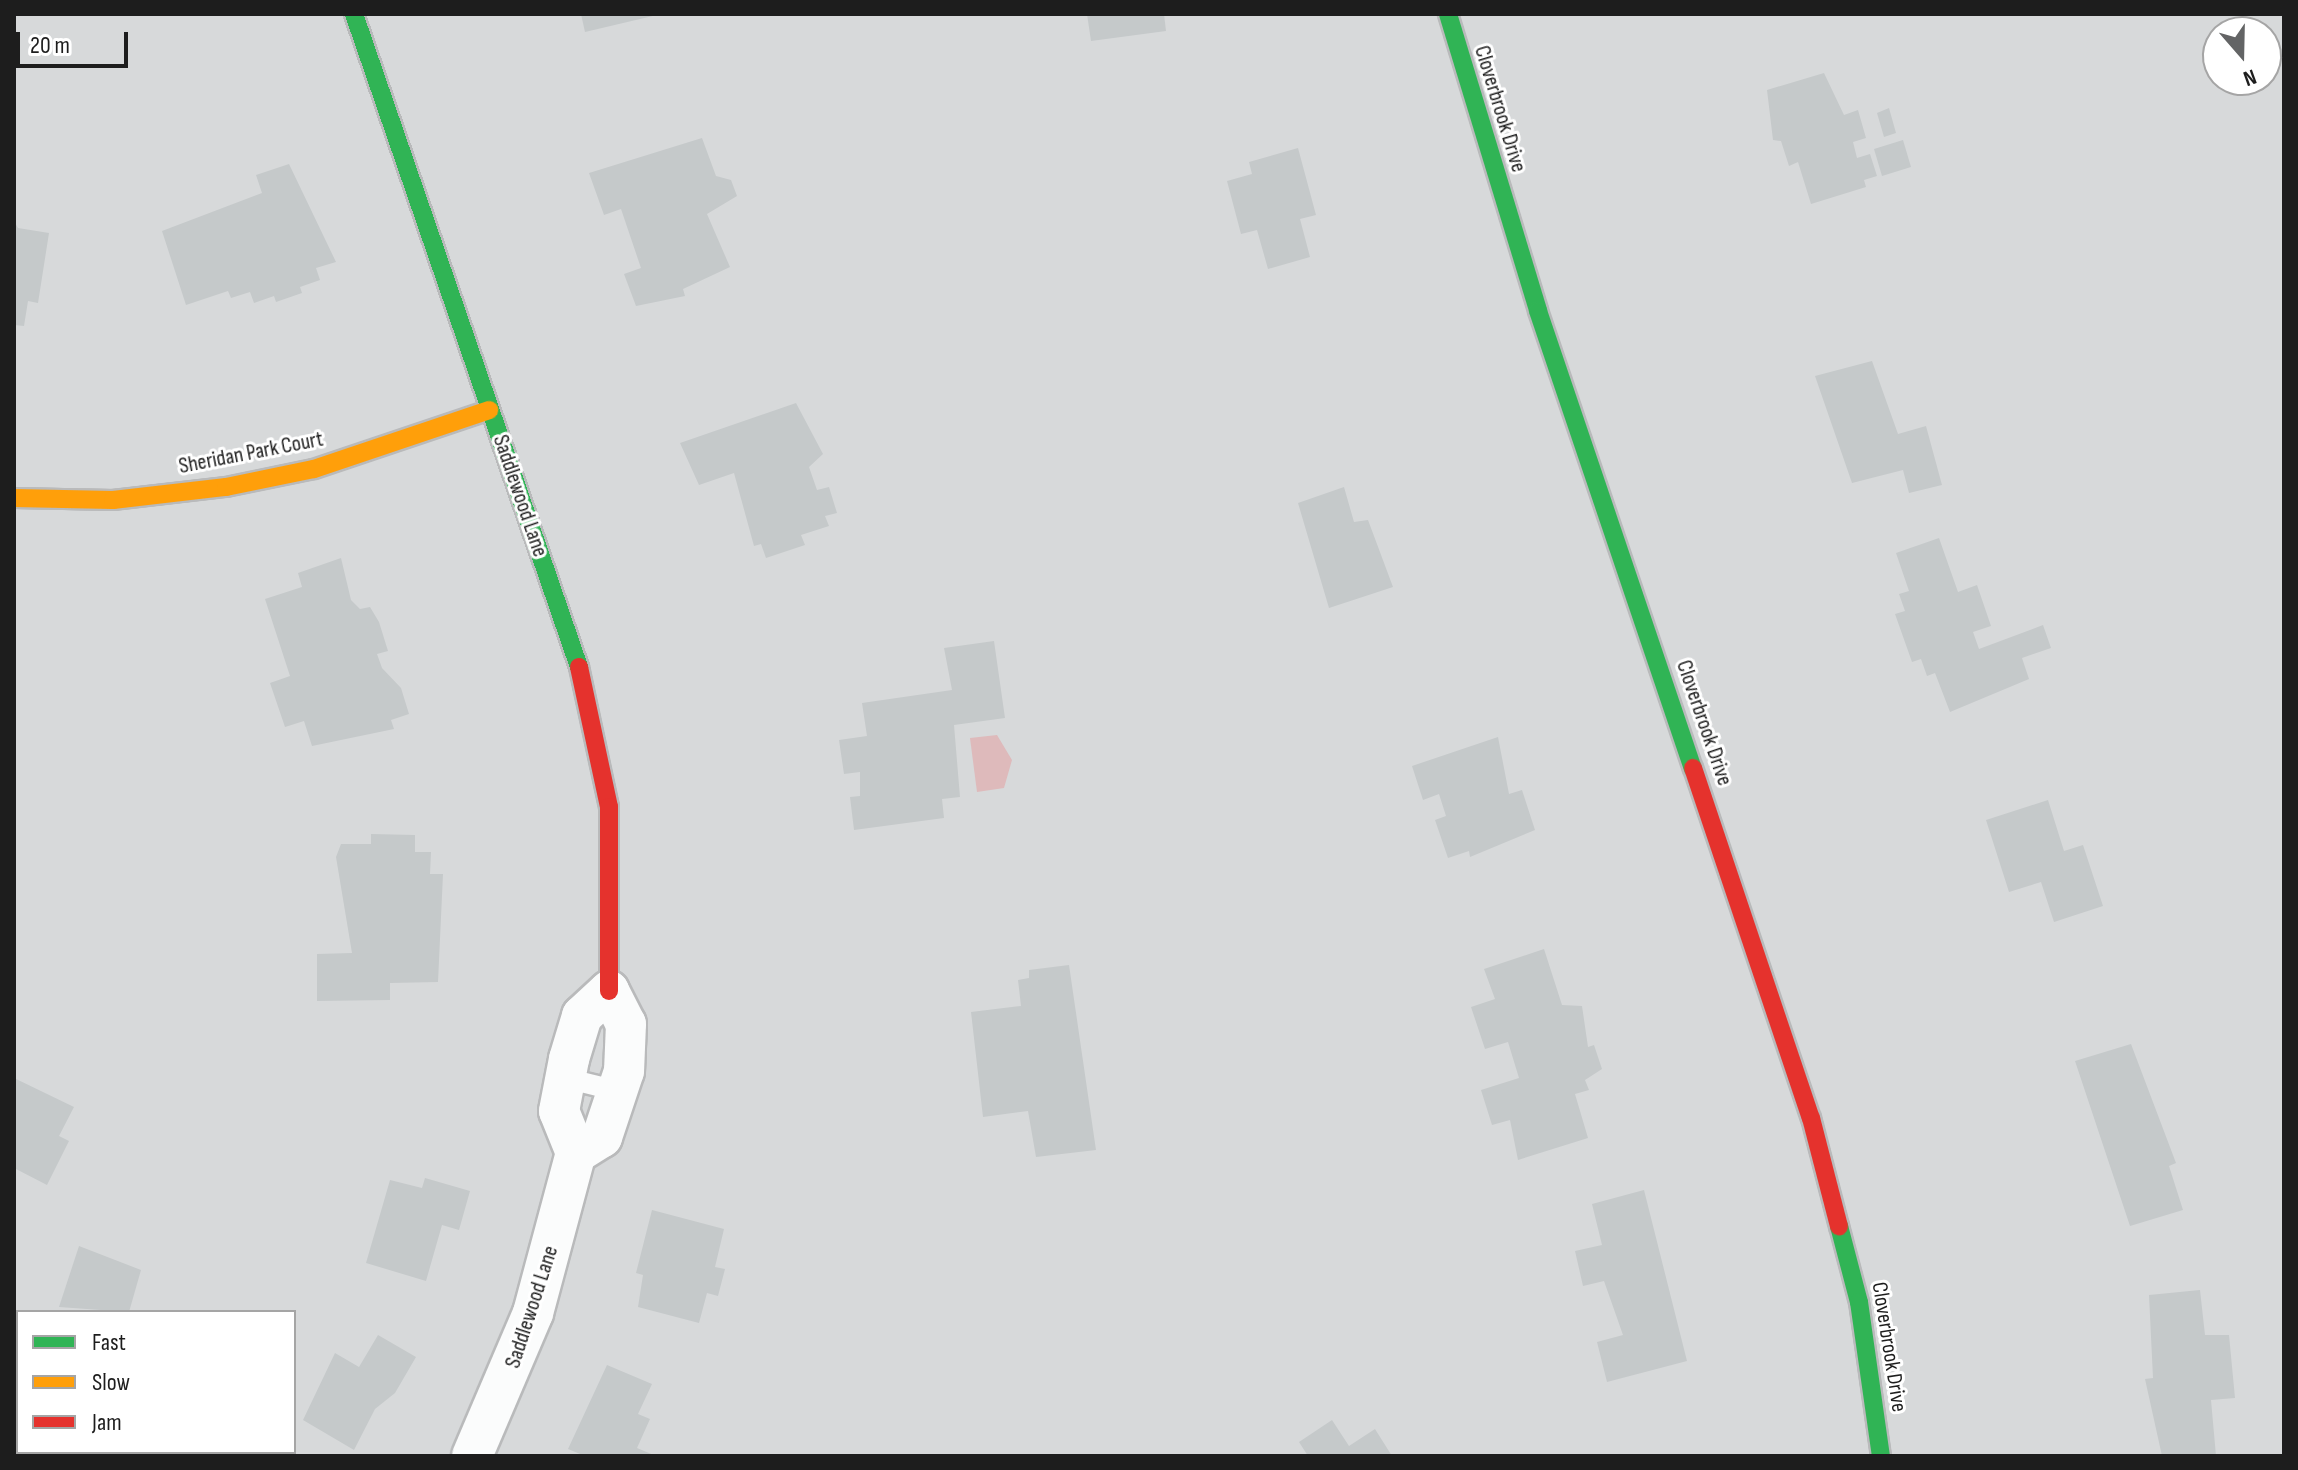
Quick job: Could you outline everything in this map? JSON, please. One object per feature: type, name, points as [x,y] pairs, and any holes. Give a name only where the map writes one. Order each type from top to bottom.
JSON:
[{"type":"street","name":"Saddlewood Lane","points":[[354,14],[587,691],[604,765],[613,863],[609,991],[626,1024],[618,1091],[602,1137],[576,1153],[533,1313],[472,1456]]},
{"type":"street","name":"Cloverbrook Drive","points":[[1448,14],[1538,311],[1811,1118],[1859,1302],[1881,1456]]},
{"type":"street","name":"Sheridan Park Court","points":[[14,498],[113,500],[226,487],[314,469],[489,410]]},
{"type":"street","points":[[576,1153],[559,1111],[565,1078],[582,1016],[609,991]]},
{"type":"lane","points":[[565,1078],[618,1091]]},
{"type":"shaded area","points":[[14,14],[2284,14],[2284,1456],[14,1456]]},
{"type":"shaded area","points":[[997,735],[1012,760],[1004,788],[977,792],[970,738]]},
{"type":"building","points":[[581,14],[657,14],[657,15],[585,32]]},
{"type":"building","points":[[1087,14],[1164,14],[1166,31],[1091,41]]},
{"type":"building","points":[[1824,73],[1844,115],[1858,110],[1866,138],[1853,142],[1857,158],[1870,154],[1877,176],[1864,180],[1866,187],[1811,204],[1798,162],[1789,166],[1781,141],[1773,140],[1767,90]]},
{"type":"building","points":[[1889,108],[1896,133],[1884,137],[1877,113]]},
{"type":"building","points":[[702,138],[716,176],[731,180],[737,196],[707,214],[730,267],[683,289],[685,296],[636,306],[624,274],[641,268],[621,209],[604,215],[589,173]]},
{"type":"building","points":[[1903,140],[1911,167],[1882,176],[1874,149]]},
{"type":"building","points":[[1298,148],[1316,215],[1300,219],[1310,257],[1268,269],[1257,230],[1241,234],[1227,181],[1252,174],[1249,162]]},
{"type":"building","points":[[289,164],[336,262],[316,268],[320,280],[300,287],[302,293],[276,302],[274,296],[254,303],[250,292],[231,298],[228,291],[186,305],[162,231],[262,193],[256,175]]},
{"type":"building","points":[[14,221],[18,228],[49,233],[38,303],[28,301],[24,326],[14,325]]},
{"type":"building","points":[[1872,361],[1898,434],[1926,426],[1942,485],[1909,493],[1903,470],[1852,483],[1815,376]]},
{"type":"building","points":[[796,403],[823,454],[809,467],[817,490],[829,487],[837,513],[825,516],[829,526],[801,535],[805,545],[766,558],[761,544],[754,546],[734,473],[699,485],[680,443]]},
{"type":"building","points":[[1344,487],[1354,522],[1368,520],[1393,587],[1329,608],[1298,503]]},
{"type":"building","points":[[1939,538],[1958,592],[1977,585],[1991,626],[1973,632],[1979,649],[2043,625],[2051,648],[2022,658],[2029,679],[1950,712],[1935,673],[1927,676],[1921,659],[1912,662],[1895,614],[1905,611],[1899,594],[1909,591],[1896,553]]},
{"type":"building","points":[[341,558],[351,600],[360,609],[370,607],[379,622],[388,651],[377,654],[382,668],[401,688],[409,714],[391,720],[394,729],[312,746],[304,721],[285,727],[270,683],[290,676],[265,599],[302,587],[298,573]]},
{"type":"building","points":[[994,641],[1005,718],[954,725],[960,797],[942,799],[944,818],[854,830],[850,797],[860,796],[860,772],[844,774],[839,740],[867,736],[862,703],[952,690],[944,648]]},
{"type":"building","points":[[1498,737],[1509,794],[1522,790],[1535,830],[1470,857],[1469,851],[1448,858],[1435,820],[1446,816],[1439,794],[1423,800],[1412,766]]},
{"type":"building","points":[[2048,800],[2064,851],[2083,845],[2103,906],[2054,922],[2041,882],[2009,892],[1986,820]]},
{"type":"building","points":[[371,834],[415,835],[415,852],[431,852],[430,874],[443,874],[438,982],[390,983],[390,1000],[317,1001],[317,954],[352,953],[336,857],[341,844],[371,844]]},
{"type":"building","points":[[1544,949],[1562,1005],[1582,1006],[1588,1047],[1594,1045],[1602,1069],[1585,1080],[1589,1090],[1575,1094],[1588,1138],[1518,1160],[1510,1120],[1492,1125],[1481,1090],[1519,1078],[1508,1042],[1485,1049],[1471,1007],[1495,999],[1484,969]]},
{"type":"building","points":[[1069,965],[1096,1150],[1036,1157],[1028,1111],[983,1117],[971,1012],[1021,1006],[1018,980],[1029,978],[1029,970]]},
{"type":"building","points":[[2131,1044],[2176,1163],[2169,1166],[2183,1210],[2130,1226],[2075,1061]]},
{"type":"building","points":[[14,1078],[74,1107],[59,1136],[69,1141],[47,1185],[14,1168]]},
{"type":"building","points":[[425,1178],[470,1191],[459,1230],[442,1225],[426,1281],[366,1263],[390,1180],[422,1188]]},
{"type":"building","points":[[1644,1190],[1687,1361],[1607,1382],[1597,1342],[1623,1335],[1604,1281],[1583,1286],[1575,1251],[1602,1245],[1592,1204]]},
{"type":"building","points":[[652,1210],[724,1229],[715,1267],[725,1269],[718,1296],[707,1293],[699,1323],[638,1307],[643,1275],[636,1273]]},
{"type":"building","points":[[79,1246],[141,1270],[130,1310],[59,1307]]},
{"type":"building","points":[[2200,1290],[2205,1335],[2229,1335],[2235,1398],[2211,1400],[2216,1456],[2162,1456],[2145,1379],[2153,1378],[2149,1295]]},
{"type":"building","points":[[378,1335],[416,1357],[395,1393],[375,1409],[354,1450],[303,1420],[335,1353],[359,1367]]},
{"type":"building","points":[[607,1365],[652,1384],[638,1414],[650,1419],[637,1448],[656,1456],[585,1456],[568,1449]]},
{"type":"building","points":[[14,1369],[16,1454],[30,1456],[14,1456]]},
{"type":"building","points":[[1332,1420],[1349,1446],[1375,1429],[1392,1456],[1308,1456],[1299,1442]]},
{"type":"traffic: fast","points":[[354,14],[579,667]]},
{"type":"traffic: fast","points":[[1448,14],[1538,311],[1693,768]]},
{"type":"traffic: fast","points":[[1839,1226],[1859,1302],[1881,1456]]},
{"type":"traffic: slow","points":[[14,498],[113,500],[226,487],[314,469],[489,410]]},
{"type":"traffic: jam","points":[[579,667],[609,807],[609,991]]},
{"type":"traffic: jam","points":[[1693,768],[1811,1118],[1839,1226]]}]
